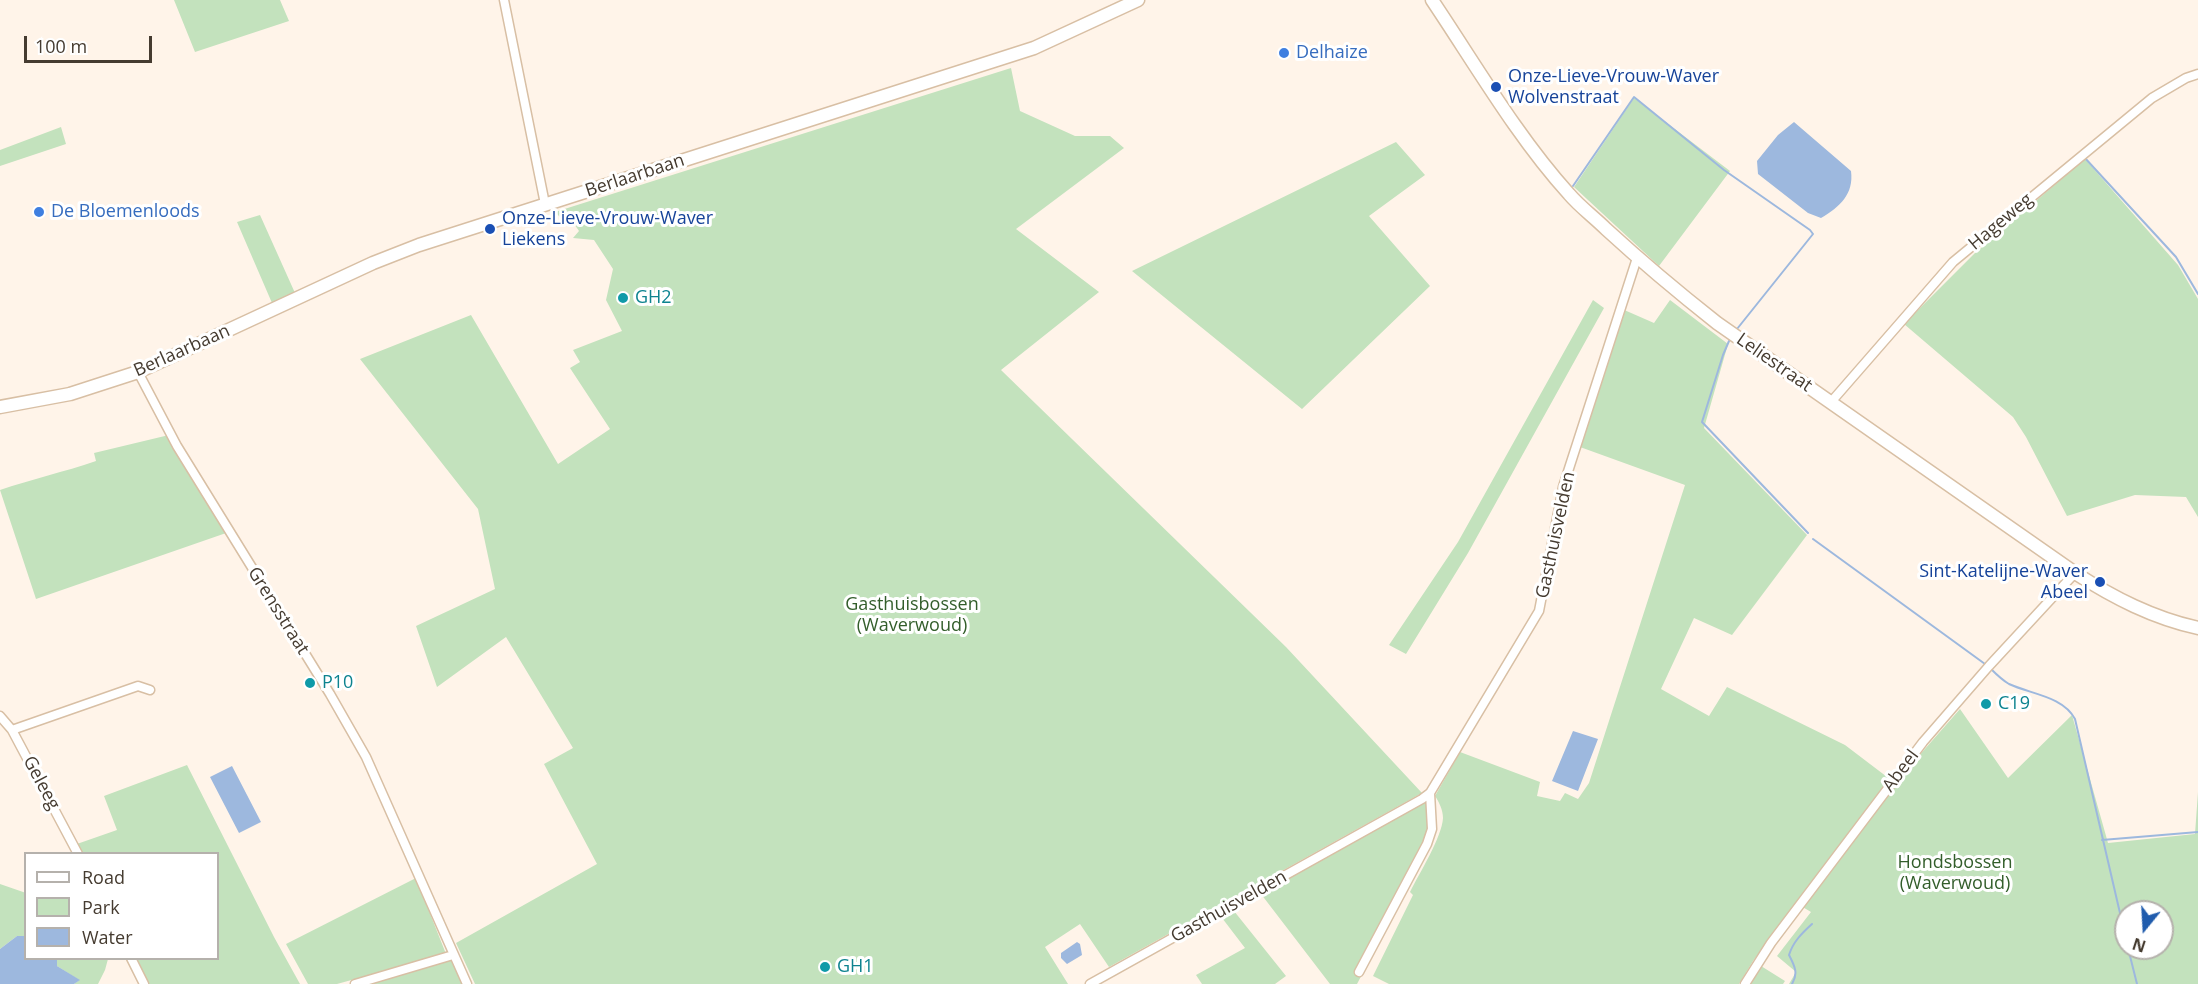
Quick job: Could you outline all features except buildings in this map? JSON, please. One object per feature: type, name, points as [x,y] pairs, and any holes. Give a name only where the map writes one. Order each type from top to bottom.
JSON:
[{"type":"street","points":[[504,0],[545,204]]},
{"type":"street","name":"Berlaarbaan","points":[[0,407],[70,394],[138,372],[373,263],[426,243],[1034,48],[1138,0]]},
{"type":"street","name":"Leliestraat","points":[[1432,0],[1545,165],[1570,196],[1637,258],[1717,323],[2075,573],[2114,597],[2146,612],[2198,628]]},
{"type":"street","name":"Hageweg","points":[[1831,402],[1953,262],[2152,98],[2186,78],[2198,74]]},
{"type":"street","name":"Gasthuisvelden","points":[[1090,984],[1430,793],[1539,611],[1563,487],[1637,258]]},
{"type":"street","name":"Grensstraat","points":[[138,372],[177,446],[330,694],[366,757],[467,984]]},
{"type":"street","name":"Abeel","points":[[1745,984],[1771,943],[1923,742],[2075,573]]},
{"type":"street","points":[[12,730],[138,686],[150,690]]},
{"type":"street","name":"Geleeg","points":[[0,716],[12,730],[77,852]]},
{"type":"street","points":[[1359,972],[1427,844],[1432,829],[1430,793]]},
{"type":"street","points":[[354,984],[453,955]]},
{"type":"street","points":[[132,960],[144,984]]},
{"type":"green space","points":[[174,0],[280,0],[289,21],[195,52]]},
{"type":"green space","name":"Gasthuisbossen (Waverwoud)","points":[[1011,68],[1020,111],[1075,136],[1110,136],[1124,148],[1016,229],[1099,292],[1001,370],[1286,647],[1422,793],[1109,967],[1080,924],[1045,947],[1068,984],[475,984],[456,943],[597,864],[544,764],[573,748],[506,637],[437,687],[416,626],[495,589],[478,509],[360,359],[471,315],[558,464],[610,429],[570,368],[580,362],[573,350],[622,331],[606,300],[613,269],[594,240],[573,238],[579,231],[568,215],[560,217],[555,212]]},
{"type":"green space","points":[[1634,98],[1730,171],[1659,266],[1574,187]]},
{"type":"green space","points":[[61,127],[66,144],[0,166],[0,150]]},
{"type":"green space","points":[[1396,142],[1425,175],[1369,216],[1430,286],[1302,409],[1132,271]]},
{"type":"green space","points":[[2085,159],[2178,265],[2198,299],[2198,517],[2186,497],[2135,495],[2067,516],[2026,437],[2013,417],[1904,324],[1975,253]]},
{"type":"green space","points":[[260,215],[295,293],[272,303],[237,222]]},
{"type":"green space","points":[[1593,300],[1604,308],[1468,553],[1406,654],[1389,645],[1458,542]]},
{"type":"green space","name":"Hondsbossen (Waverwoud)","points":[[1670,300],[1728,344],[1704,428],[1807,535],[1732,635],[1694,618],[1661,689],[1709,716],[1727,687],[1845,745],[1895,783],[1960,709],[2008,778],[2072,715],[2108,843],[2195,834],[2198,792],[2198,984],[1789,984],[1796,972],[1777,956],[1811,912],[1796,903],[1739,984],[1389,984],[1373,976],[1413,895],[1410,892],[1439,835],[1443,815],[1435,796],[1460,752],[1540,782],[1537,796],[1560,801],[1565,793],[1578,799],[1589,783],[1685,485],[1580,447],[1622,309],[1654,323]]},
{"type":"green space","points":[[169,435],[229,532],[36,599],[0,490],[96,461],[94,453]]},
{"type":"green space","points":[[187,765],[300,984],[147,984],[135,960],[219,960],[219,852],[78,852],[74,845],[117,830],[104,796]]},
{"type":"green space","points":[[1427,801],[1434,822],[1412,862],[1399,904],[1357,984],[1330,984],[1261,894]]},
{"type":"green space","points":[[416,878],[446,954],[337,984],[308,984],[286,944]]},
{"type":"green space","points":[[0,884],[24,892],[24,936],[17,936],[0,949]]},
{"type":"green space","points":[[1234,911],[1286,976],[1275,984],[1202,984],[1196,975],[1245,948],[1219,914]]},
{"type":"green space","points":[[57,960],[108,960],[98,984],[74,984],[79,980],[57,966]]},
{"type":"green space","points":[[451,960],[462,984],[365,984]]},
{"type":"green space","points":[[1761,966],[1785,981],[1783,984],[1750,984]]},
{"type":"water","points":[[1794,122],[1851,171],[1848,193],[1840,204],[1821,218],[1808,213],[1758,174],[1757,161],[1778,135]]},
{"type":"water","points":[[1573,731],[1598,739],[1578,791],[1552,781]]},
{"type":"water","points":[[232,766],[261,822],[239,833],[210,777]]},
{"type":"water","points":[[17,936],[24,936],[24,960],[57,960],[57,966],[80,980],[74,984],[0,984],[0,949]]},
{"type":"water","points":[[1077,942],[1080,944],[1082,955],[1067,964],[1061,958],[1061,953]]},
{"type":"waterway","points":[[1573,186],[1634,97],[1724,170],[1810,230],[1813,234],[1737,329]]},
{"type":"waterway","points":[[2084,157],[2176,257],[2198,294]]},
{"type":"waterway","points":[[1729,341],[1702,422],[1808,533]]},
{"type":"waterway","points":[[1813,539],[1985,664]]},
{"type":"waterway","points":[[1991,669],[2009,684],[2063,705],[2075,719],[2117,900]]},
{"type":"waterway","points":[[2102,840],[2198,832]]},
{"type":"waterway","points":[[1792,984],[1795,973],[1789,955],[1798,938],[1812,924]]},
{"type":"waterway","points":[[2131,960],[2137,984]]},
{"type":"place","name":"Delhaize","points":[[1284,53]]},
{"type":"place","name":"Onze-Lieve-Vrouw-Waver Wolvenstraat","points":[[1496,87]]},
{"type":"place","name":"De Bloemenloods","points":[[39,212]]},
{"type":"place","name":"Onze-Lieve-Vrouw-Waver Liekens","points":[[490,229]]},
{"type":"place","name":"GH2","points":[[623,298]]},
{"type":"place","name":"Sint-Katelijne-Waver Abeel","points":[[2100,582]]},
{"type":"place","name":"P10","points":[[310,683]]},
{"type":"place","name":"C19","points":[[1986,704]]},
{"type":"place","name":"GH1","points":[[825,967]]}]
